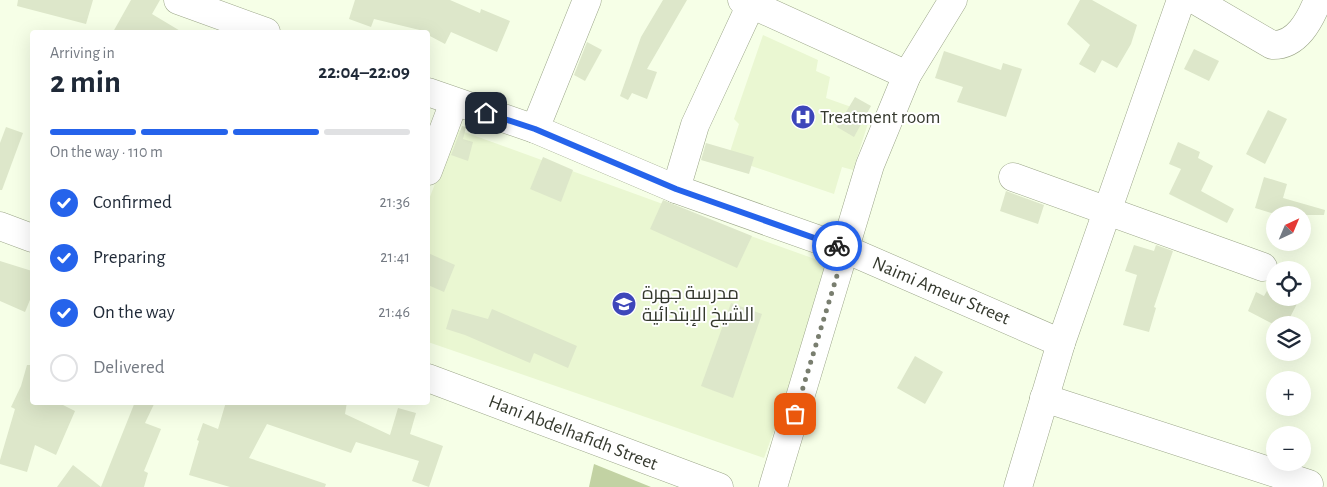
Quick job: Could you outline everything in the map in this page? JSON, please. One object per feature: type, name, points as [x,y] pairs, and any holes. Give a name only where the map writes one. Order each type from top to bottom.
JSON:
[{"type":"street","points":[[178,0],[260,30]]},
{"type":"street","points":[[535,129],[587,0]]},
{"type":"street","points":[[773,487],[870,165],[907,75],[953,0]]},
{"type":"street","points":[[1018,487],[1061,343],[1180,0]]},
{"type":"street","points":[[1195,0],[1272,45],[1281,46],[1289,43],[1299,33],[1318,0]]},
{"type":"street","points":[[676,189],[695,126],[748,1],[907,75]]},
{"type":"street","name":"Naimi Ameur Street","points":[[430,93],[535,129],[676,189],[845,249],[1061,343]]},
{"type":"street","points":[[430,166],[454,102]]},
{"type":"street","points":[[1013,177],[1263,267]]},
{"type":"street","points":[[0,226],[30,237]]},
{"type":"street","name":"Hani Abdelhafidh Street","points":[[430,379],[719,487]]},
{"type":"street","points":[[1044,398],[1309,484]]},
{"type":"shaded area","name":"Treatment room","points":[[763,35],[818,60],[816,71],[830,77],[826,98],[871,114],[853,170],[842,167],[834,194],[728,158],[739,124],[734,119]]},
{"type":"shaded area","name":"مدرسة جهرة الشيخ الإبتدائية","points":[[456,129],[834,266],[764,458],[430,343],[430,197]]},
{"type":"shaded area","points":[[594,464],[651,487],[589,487]]},
{"type":"building","points":[[18,0],[93,0],[86,24],[17,6]]},
{"type":"building","points":[[131,0],[160,0],[152,14],[179,30],[114,30]]},
{"type":"building","points":[[355,0],[450,0],[480,13],[481,9],[510,21],[497,52],[451,32],[445,44],[430,36],[430,30],[420,30],[374,19],[371,27],[349,19]]},
{"type":"building","points":[[663,0],[687,0],[647,69],[657,72],[647,99],[632,93],[628,100],[620,96],[641,37]]},
{"type":"building","points":[[1080,0],[1092,0],[1137,25],[1131,44],[1117,68],[1102,60],[1095,73],[1079,64],[1090,45],[1067,24]]},
{"type":"building","points":[[587,42],[602,50],[585,81],[574,75]]},
{"type":"building","points":[[1194,49],[1219,61],[1209,81],[1184,69]]},
{"type":"building","points":[[944,51],[1001,70],[1003,63],[1022,69],[1006,117],[957,102],[963,87],[935,78]]},
{"type":"building","points":[[855,97],[871,106],[854,137],[837,127]]},
{"type":"building","points":[[1268,110],[1287,119],[1265,164],[1246,154]]},
{"type":"building","points":[[462,126],[466,127],[463,139],[473,142],[468,161],[451,155]]},
{"type":"building","points":[[6,127],[23,133],[2,190],[0,190],[0,143]]},
{"type":"building","points":[[1178,142],[1200,152],[1198,158],[1213,166],[1201,191],[1234,209],[1227,223],[1169,194],[1181,169],[1169,164]]},
{"type":"building","points":[[706,143],[754,157],[749,174],[701,160]]},
{"type":"building","points":[[543,157],[573,170],[561,202],[530,189]]},
{"type":"building","points":[[1264,177],[1287,184],[1283,198],[1311,206],[1266,206],[1266,211],[1255,208]]},
{"type":"building","points":[[1006,191],[1044,205],[1038,224],[1000,211]]},
{"type":"building","points":[[663,200],[752,236],[737,268],[650,229]]},
{"type":"building","points":[[1311,206],[1325,210],[1324,215],[1311,215]]},
{"type":"building","points":[[1134,245],[1154,251],[1156,245],[1173,251],[1154,307],[1156,308],[1149,332],[1123,325],[1137,275],[1125,271]]},
{"type":"building","points":[[430,254],[455,265],[444,292],[430,286]]},
{"type":"building","points":[[0,261],[30,270],[30,300],[25,312],[0,301]]},
{"type":"building","points":[[1256,292],[1264,296],[1266,293],[1266,306],[1296,306],[1291,316],[1266,316],[1266,320],[1248,311]]},
{"type":"building","points":[[731,303],[762,314],[733,398],[701,386]]},
{"type":"building","points":[[452,309],[488,319],[492,309],[577,346],[568,368],[534,353],[530,363],[465,335],[446,329]]},
{"type":"building","points":[[915,356],[943,372],[925,404],[897,388]]},
{"type":"building","points":[[27,365],[30,365],[30,405],[63,405],[75,411],[56,455],[35,445],[27,472],[0,464],[0,460],[15,409],[11,407],[21,386]]},
{"type":"building","points":[[134,405],[154,405],[145,423],[161,429],[144,471],[148,473],[144,487],[101,487]]},
{"type":"building","points":[[225,405],[346,405],[345,414],[390,435],[398,408],[416,413],[410,434],[443,446],[429,487],[412,481],[419,461],[356,442],[351,453],[267,424],[249,458],[326,484],[325,487],[230,487],[189,475],[203,423],[218,429]]},
{"type":"building","points":[[73,465],[101,487],[57,487]]},
{"type":"way so far","points":[[795,414],[845,249],[837,246]]},
{"type":"place","name":"Treatment room","points":[[803,117]]},
{"type":"place","name":"مدرسة جهرة الشيخ الإبتدائية","points":[[624,304]]},
{"type":"route","points":[[486,113],[535,129],[676,189],[837,246]]}]
